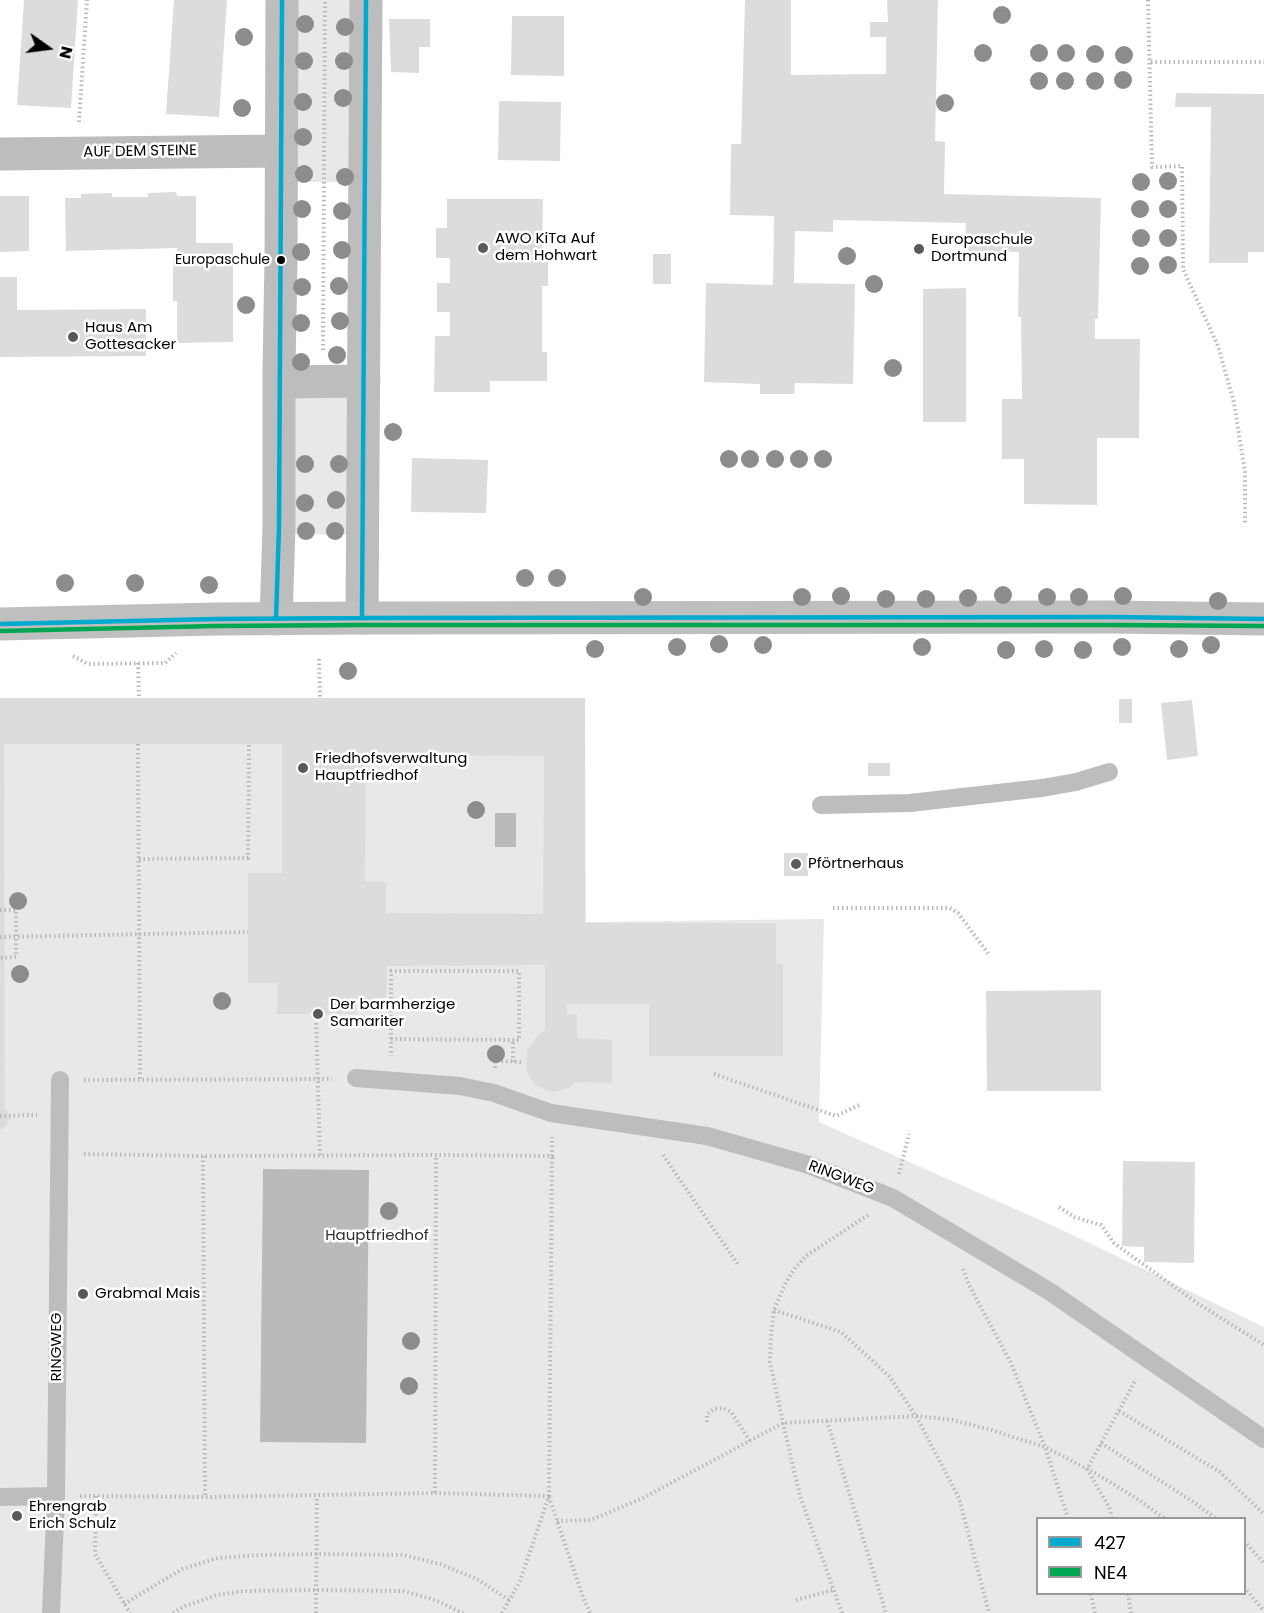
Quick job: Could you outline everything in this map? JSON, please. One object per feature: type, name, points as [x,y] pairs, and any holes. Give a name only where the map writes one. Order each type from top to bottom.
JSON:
[{"type":"street","points":[[276,619],[279,527],[282,0]]},
{"type":"street","points":[[362,618],[366,0]]},
{"type":"street","name":"AUF DEM STEINE","points":[[0,154],[281,151]]},
{"type":"street","points":[[279,382],[364,381]]},
{"type":"street","points":[[0,624],[362,618],[1112,617],[1264,619]]},
{"type":"lane","points":[[821,805],[910,803],[1032,790],[1076,782],[1109,772]]},
{"type":"lane","name":"RINGWEG","points":[[356,1078],[460,1086],[494,1093],[551,1113],[707,1136],[809,1165],[893,1198],[1049,1291],[1264,1439]]},
{"type":"lane","name":"RINGWEG","points":[[51,1613],[56,1496],[60,1080]]},
{"type":"lane","points":[[0,1497],[56,1496]]},
{"type":"path","points":[[77,153],[87,0]]},
{"type":"path","points":[[323,381],[325,0]]},
{"type":"path","points":[[1148,0],[1152,167],[1182,166],[1183,269],[1218,346],[1234,403],[1245,471],[1245,523]]},
{"type":"path","points":[[1150,62],[1264,62]]},
{"type":"path","points":[[63,656],[73,656],[88,664],[165,663],[175,653],[185,653]]},
{"type":"path","points":[[319,659],[320,698]]},
{"type":"path","points":[[138,663],[138,698]]},
{"type":"path","points":[[138,744],[140,1080]]},
{"type":"path","points":[[139,859],[248,858],[249,744]]},
{"type":"path","points":[[833,908],[950,908],[958,913],[990,956]]},
{"type":"path","points":[[0,910],[16,910],[16,957],[0,958]]},
{"type":"path","points":[[0,937],[248,932]]},
{"type":"path","points":[[391,1039],[519,1040],[519,971],[391,971],[391,1039],[391,1081]]},
{"type":"path","points":[[316,1014],[320,1156]]},
{"type":"path","points":[[513,1040],[513,1062]]},
{"type":"path","points":[[714,1074],[836,1116],[861,1104]]},
{"type":"path","points":[[60,1080],[317,1079]]},
{"type":"path","points":[[0,1116],[12,1115]]},
{"type":"path","points":[[842,1613],[800,1496],[783,1423],[770,1362],[774,1310],[786,1282],[806,1256],[893,1198],[909,1134]]},
{"type":"path","points":[[552,1141],[549,1496],[590,1613]]},
{"type":"path","points":[[661,1151],[739,1266]]},
{"type":"path","points":[[59,1153],[203,1156],[552,1156]]},
{"type":"path","points":[[435,1155],[435,1493]]},
{"type":"path","points":[[203,1156],[205,1497]]},
{"type":"path","points":[[1059,1207],[1074,1217],[1101,1225],[1114,1243],[1131,1256],[1197,1304],[1264,1345]]},
{"type":"path","points":[[947,1229],[969,1285],[1011,1363],[1045,1447],[1068,1517]]},
{"type":"path","points":[[774,1310],[841,1332],[889,1376],[916,1416],[959,1498],[989,1613]]},
{"type":"path","points":[[1087,1469],[1147,1358]]},
{"type":"path","points":[[707,1422],[707,1414],[714,1409],[723,1408],[731,1412],[750,1441]]},
{"type":"path","points":[[1119,1411],[1220,1472],[1264,1514]]},
{"type":"path","points":[[557,1521],[591,1520],[643,1498],[783,1423],[916,1416],[953,1420],[1045,1447],[1087,1469],[1163,1517]]},
{"type":"path","points":[[826,1420],[886,1613]]},
{"type":"path","points":[[1101,1443],[1214,1517]]},
{"type":"path","points":[[1087,1469],[1109,1507],[1112,1517]]},
{"type":"path","points":[[56,1496],[205,1497],[435,1493],[549,1496]]},
{"type":"path","points":[[96,1496],[95,1554],[130,1613]]},
{"type":"path","points":[[316,1613],[317,1496]]},
{"type":"path","points":[[502,1613],[520,1581],[549,1496]]},
{"type":"path","points":[[1246,1542],[1264,1563]]},
{"type":"path","points":[[124,1604],[182,1569],[218,1558],[316,1554],[413,1557],[440,1564],[477,1579],[509,1600]]},
{"type":"path","points":[[1246,1588],[1264,1611]]},
{"type":"path","points":[[173,1613],[185,1606],[217,1595],[246,1591],[316,1590],[403,1591],[435,1600],[463,1613]]},
{"type":"path","points":[[796,1600],[833,1590]]},
{"type":"path","points":[[1091,1595],[1095,1613]]},
{"type":"path","points":[[1128,1595],[1131,1613]]},
{"type":"green space","points":[[296,0],[352,0],[351,182],[295,182]]},
{"type":"green space","points":[[293,393],[351,394],[350,535],[292,534]]},
{"type":"green space","name":"Hauptfriedhof","points":[[0,698],[585,698],[586,922],[824,919],[819,1122],[1058,1228],[1264,1327],[1264,1613],[0,1613]]},
{"type":"shaded area","points":[[495,813],[516,813],[516,847],[495,847]]},
{"type":"shaded area","points":[[263,1169],[369,1170],[366,1443],[260,1442]]},
{"type":"building","points":[[24,0],[78,0],[71,108],[17,105]]},
{"type":"building","points":[[174,0],[227,0],[219,117],[166,114]]},
{"type":"building","points":[[745,0],[791,0],[791,75],[886,74],[886,37],[870,37],[870,22],[888,22],[887,0],[938,0],[935,141],[945,142],[944,194],[1101,198],[1098,319],[1095,319],[1095,339],[1140,339],[1139,438],[1097,438],[1097,505],[1024,504],[1024,459],[1002,459],[1002,399],[1022,399],[1021,317],[1018,317],[1019,252],[965,251],[966,223],[833,220],[833,232],[795,231],[794,283],[855,284],[853,384],[795,383],[794,394],[760,394],[760,384],[704,382],[706,283],[773,285],[774,216],[730,215],[731,144],[741,144]]},
{"type":"building","points":[[512,16],[564,16],[564,76],[511,75]]},
{"type":"building","points":[[389,19],[430,19],[430,47],[419,47],[419,73],[391,72]]},
{"type":"building","points":[[1176,93],[1264,94],[1264,252],[1248,252],[1248,263],[1209,263],[1211,107],[1175,107]]},
{"type":"building","points":[[499,101],[561,102],[560,161],[498,160]]},
{"type":"building","points":[[176,192],[177,196],[196,196],[196,243],[233,243],[233,342],[177,343],[177,301],[173,301],[173,260],[177,260],[177,248],[66,251],[65,198],[81,198],[81,194],[112,193],[112,197],[148,197],[148,193]]},
{"type":"building","points":[[0,196],[29,196],[29,251],[0,252]]},
{"type":"building","points":[[447,199],[543,199],[542,256],[548,256],[548,286],[542,286],[542,352],[547,352],[547,381],[490,381],[490,392],[434,392],[435,336],[450,336],[450,312],[437,312],[437,283],[450,283],[450,258],[436,258],[436,228],[447,228]]},
{"type":"building","points":[[653,254],[671,254],[671,284],[653,284]]},
{"type":"building","name":"Haus Am Gottesacker","points":[[0,277],[17,277],[17,310],[146,309],[146,356],[0,357]]},
{"type":"building","points":[[966,288],[966,422],[923,422],[923,289]]},
{"type":"building","points":[[412,458],[488,460],[486,513],[411,512]]},
{"type":"building","points":[[0,698],[585,698],[585,923],[776,923],[776,963],[783,964],[783,1056],[649,1056],[649,1004],[567,1004],[567,1014],[577,1014],[577,1038],[612,1040],[612,1083],[575,1082],[571,1087],[553,1092],[535,1086],[526,1069],[527,1050],[538,1035],[545,1030],[545,965],[387,966],[386,1000],[356,1000],[356,1014],[277,1014],[277,983],[248,983],[248,873],[282,873],[282,744],[4,744],[5,1108],[9,1119],[6,1126],[0,1130]],"holes":[[[366,755],[544,756],[543,914],[386,913],[386,882],[365,881]]]},
{"type":"building","points":[[1119,699],[1132,699],[1132,723],[1119,723]]},
{"type":"building","points":[[1192,700],[1198,756],[1167,760],[1161,703]]},
{"type":"building","points":[[868,763],[890,763],[890,776],[868,776]]},
{"type":"building","name":"Pförtnerhaus","points":[[784,853],[808,853],[808,876],[784,876]]},
{"type":"building","points":[[1101,990],[1101,1091],[987,1091],[986,991]]},
{"type":"building","points":[[1123,1161],[1195,1162],[1194,1263],[1144,1262],[1144,1247],[1122,1246]]},
{"type":"transit line","name":"427","points":[[276,619],[279,527],[282,0]]},
{"type":"transit line","name":"427","points":[[362,618],[366,0]]},
{"type":"transit line","name":"427","points":[[0,624],[362,618],[1111,617],[1264,619]]},
{"type":"transit line","name":"NE4","points":[[0,631],[362,625],[1264,626]]},
{"type":"place","name":"AWO KiTa Auf dem Hohwart","points":[[483,248]]},
{"type":"place","name":"Europaschule Dortmund","points":[[919,249]]},
{"type":"place","name":"Europaschule","points":[[281,260]]},
{"type":"place","name":"Haus Am Gottesacker","points":[[73,337]]},
{"type":"place","name":"Friedhofsverwaltung Hauptfriedhof","points":[[303,768]]},
{"type":"place","name":"Pförtnerhaus","points":[[796,864]]},
{"type":"place","name":"Der barmherzige Samariter","points":[[318,1014]]},
{"type":"place","name":"Grabmal Mais","points":[[83,1294]]},
{"type":"place","name":"Ehrengrab Erich Schulz","points":[[17,1516]]}]
